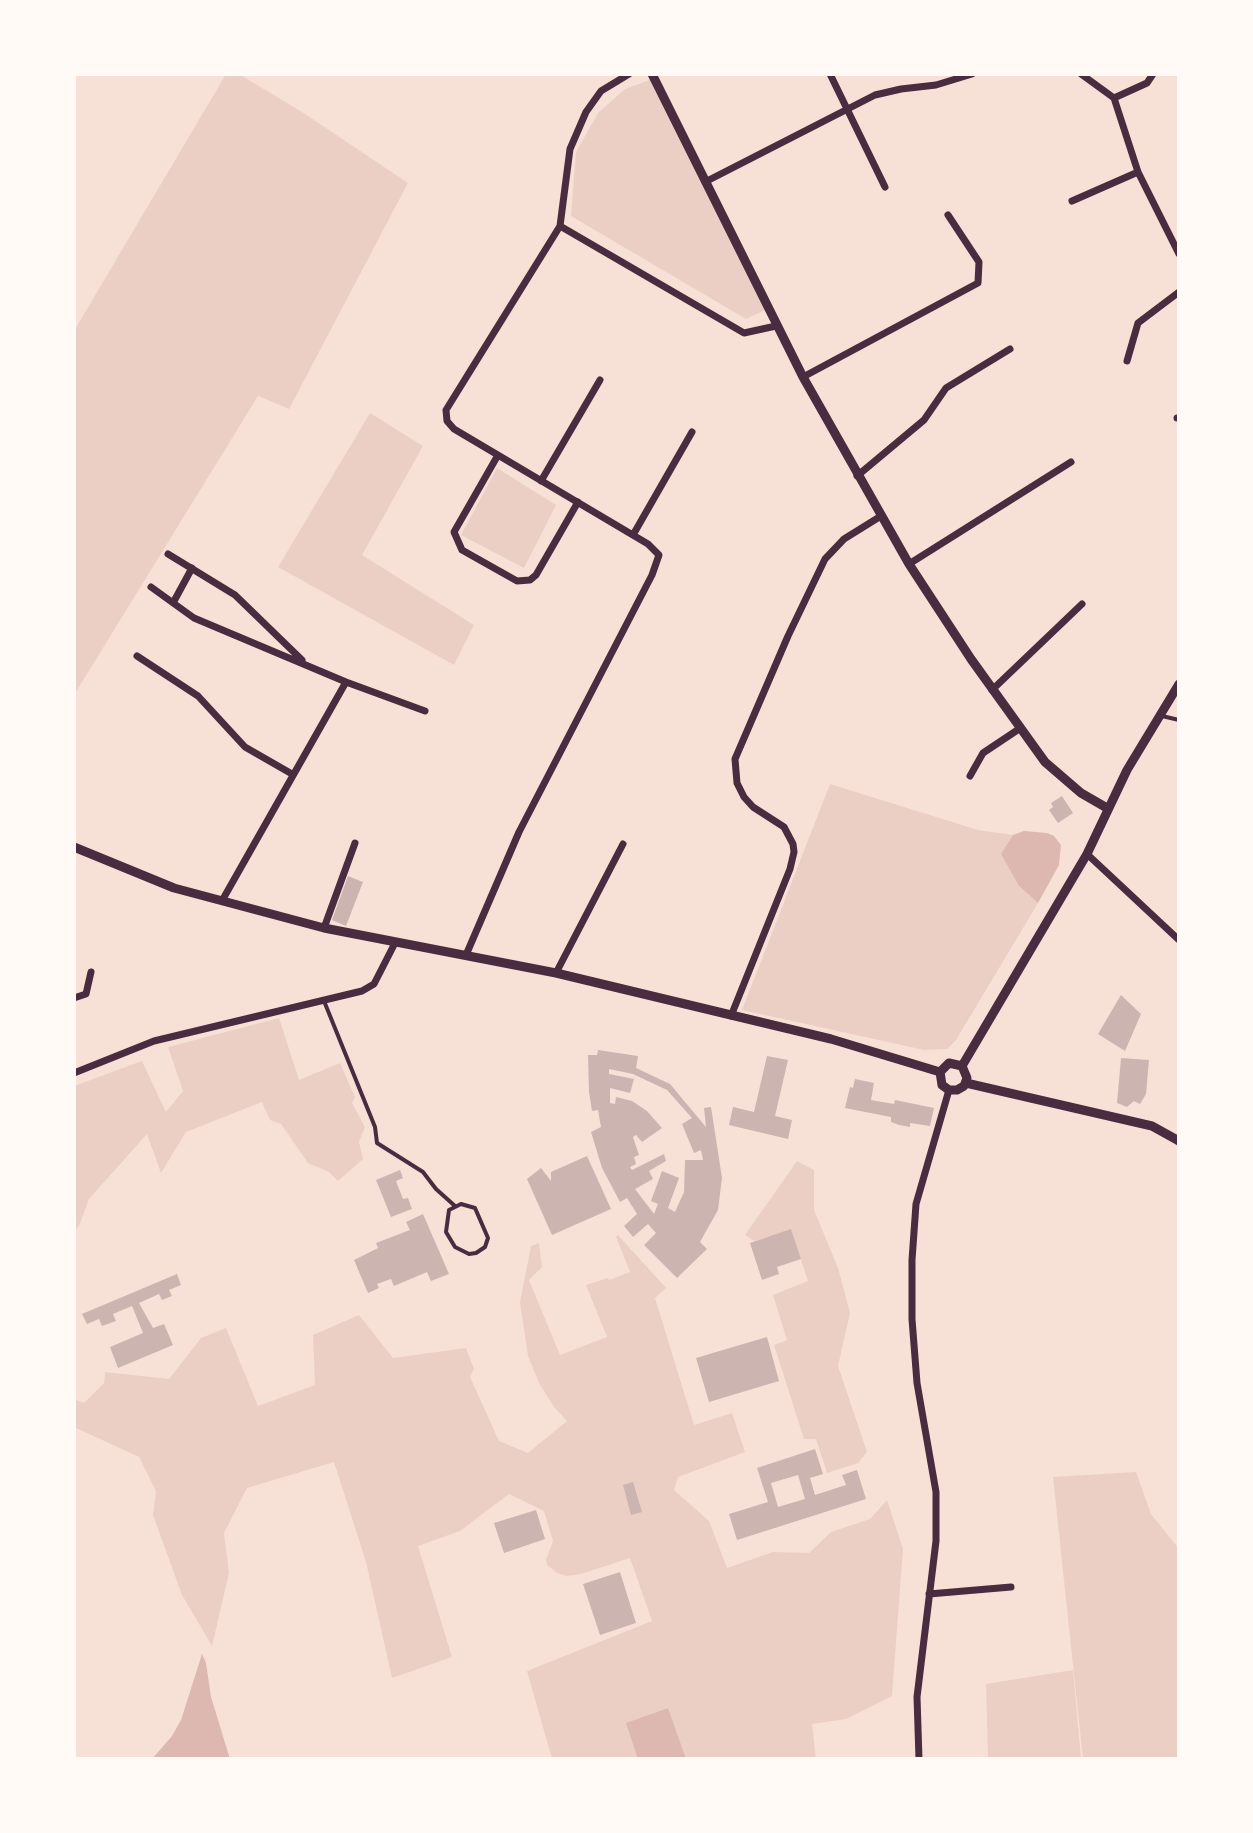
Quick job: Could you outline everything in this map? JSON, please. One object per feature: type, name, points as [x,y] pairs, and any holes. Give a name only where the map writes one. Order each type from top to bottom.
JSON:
[{"type":"street","points":[[466,955],[519,832],[652,575],[659,555],[648,544],[454,429],[447,421],[446,410],[560,226],[570,149],[586,112],[601,91],[629,74]]},
{"type":"street","points":[[652,74],[776,326],[857,476],[909,564],[992,690],[1045,762],[1065,782],[1107,808]]},
{"type":"street","points":[[830,74],[885,187]]},
{"type":"street","points":[[705,182],[847,109],[891,90],[936,85],[972,74]]},
{"type":"street","points":[[1081,74],[1114,98],[1138,172],[1179,254]]},
{"type":"street","points":[[1114,98],[1147,83],[1153,74]]},
{"type":"street","points":[[1072,201],[1138,172]]},
{"type":"street","points":[[803,377],[978,283],[979,262],[948,215]]},
{"type":"street","points":[[560,226],[744,333],[776,326]]},
{"type":"street","points":[[1127,361],[1138,323],[1179,292]]},
{"type":"street","points":[[857,476],[924,420],[946,388],[1010,349]]},
{"type":"street","points":[[541,481],[600,380]]},
{"type":"street","points":[[633,535],[692,432]]},
{"type":"street","points":[[498,455],[454,532],[462,550],[517,581],[530,580],[536,575],[578,502]]},
{"type":"street","points":[[909,564],[1071,462]]},
{"type":"street","points":[[731,1016],[794,852],[792,839],[784,827],[753,807],[744,797],[737,783],[735,759],[825,559],[844,539],[881,516]]},
{"type":"street","points":[[168,554],[235,595],[306,665]]},
{"type":"street","points":[[173,603],[192,568]]},
{"type":"street","points":[[151,587],[194,618],[346,682],[425,711]]},
{"type":"street","points":[[992,690],[1082,604]]},
{"type":"street","points":[[137,656],[198,696],[245,747],[292,774]]},
{"type":"street","points":[[223,899],[346,682]]},
{"type":"street","points":[[962,1066],[1087,854],[1107,808],[1179,684]]},
{"type":"street","points":[[970,776],[983,753],[1019,729]]},
{"type":"street","points":[[324,928],[355,843]]},
{"type":"street","points":[[556,973],[623,844]]},
{"type":"street","points":[[74,847],[174,888],[324,928],[556,973],[863,1047],[940,1072]]},
{"type":"street","points":[[1087,854],[1179,940]]},
{"type":"street","points":[[74,1073],[154,1041],[362,991],[374,984],[395,943]]},
{"type":"street","points":[[74,998],[86,994],[91,972]]},
{"type":"street","points":[[949,1063],[962,1066],[967,1074],[966,1083],[957,1090],[949,1090],[940,1081],[940,1072],[949,1063]]},
{"type":"street","points":[[966,1083],[1152,1126],[1179,1141]]},
{"type":"street","points":[[919,1759],[917,1697],[936,1541],[936,1492],[917,1383],[912,1260],[916,1204],[949,1090]]},
{"type":"street","points":[[929,1594],[1011,1587]]},
{"type":"lane","points":[[1159,715],[1179,720]]},
{"type":"lane","points":[[324,1001],[375,1127],[377,1143],[423,1172],[455,1206],[469,1204],[475,1208],[488,1238],[482,1250],[469,1254],[455,1247],[450,1240],[447,1218],[449,1210],[455,1206]]},
{"type":"shaded area","points":[[226,74],[239,74],[408,183],[289,409],[258,396],[74,695],[74,331]]},
{"type":"shaded area","points":[[652,79],[765,310],[746,319],[571,216],[576,152],[598,113],[625,89]]},
{"type":"shaded area","points":[[370,413],[423,446],[362,555],[474,625],[454,665],[278,567]]},
{"type":"shaded area","points":[[497,468],[556,505],[524,568],[461,535]]},
{"type":"shaded area","points":[[830,784],[978,830],[1013,835],[1002,854],[1019,886],[1038,903],[956,1040],[947,1049],[924,1050],[742,1010]]},
{"type":"shaded area","points":[[1024,831],[1047,833],[1061,845],[1059,865],[1038,903],[1019,886],[1001,854],[1013,835]]},
{"type":"shaded area","points":[[279,1018],[299,1080],[340,1063],[355,1097],[352,1103],[365,1127],[359,1142],[363,1159],[338,1181],[329,1172],[308,1163],[281,1124],[270,1120],[262,1102],[186,1132],[161,1173],[147,1134],[89,1199],[74,1232],[74,1086],[142,1061],[166,1112],[183,1091],[168,1047]]},
{"type":"shaded area","points":[[797,1161],[814,1170],[814,1210],[838,1268],[850,1313],[838,1366],[867,1452],[858,1463],[827,1473],[816,1439],[804,1439],[774,1345],[787,1340],[773,1295],[808,1281],[791,1230],[754,1241],[745,1235]]},
{"type":"shaded area","points":[[618,1235],[666,1288],[655,1298],[694,1425],[732,1413],[745,1452],[678,1477],[674,1490],[709,1521],[727,1568],[773,1552],[809,1553],[831,1532],[870,1519],[887,1500],[903,1549],[892,1696],[846,1719],[812,1724],[816,1759],[552,1759],[527,1671],[652,1621],[630,1558],[581,1574],[567,1576],[557,1573],[547,1565],[553,1541],[544,1511],[509,1494],[460,1531],[418,1546],[452,1657],[392,1678],[366,1562],[334,1462],[247,1488],[224,1533],[229,1573],[212,1646],[182,1595],[153,1515],[156,1491],[139,1457],[74,1427],[74,1399],[84,1403],[104,1383],[105,1372],[169,1379],[201,1338],[226,1328],[258,1406],[315,1385],[313,1335],[359,1315],[393,1358],[466,1348],[474,1369],[470,1377],[499,1441],[528,1453],[567,1421],[539,1383],[528,1356],[520,1302],[531,1246],[539,1243],[542,1267],[529,1280],[560,1355],[607,1337],[586,1285],[630,1272],[616,1237]]},
{"type":"shaded area","points":[[1136,1472],[1151,1514],[1179,1549],[1179,1759],[1083,1759],[1053,1477]]},
{"type":"shaded area","points":[[202,1654],[230,1759],[152,1759],[181,1720]]},
{"type":"shaded area","points":[[1073,1670],[1081,1759],[967,1759],[988,1757],[986,1684]]},
{"type":"shaded area","points":[[668,1708],[686,1759],[638,1759],[626,1723]]},
{"type":"building","points":[[1062,796],[1073,813],[1058,823],[1049,810],[1053,807],[1051,803]]},
{"type":"building","points":[[348,876],[363,882],[346,926],[332,920]]},
{"type":"building","points":[[1121,995],[1141,1014],[1125,1051],[1098,1034]]},
{"type":"building","points":[[598,1050],[638,1056],[636,1068],[670,1084],[706,1127],[704,1108],[711,1107],[722,1178],[718,1210],[700,1242],[707,1249],[677,1278],[644,1245],[656,1233],[648,1224],[633,1237],[624,1226],[637,1214],[627,1198],[620,1202],[602,1168],[591,1132],[601,1127],[598,1110],[592,1111],[589,1092],[588,1055],[597,1055]],"holes":[[[609,1069],[633,1074],[667,1090],[692,1118],[682,1124],[694,1153],[701,1150],[703,1160],[685,1160],[684,1192],[675,1212],[668,1208],[679,1178],[662,1171],[651,1201],[658,1204],[654,1214],[635,1189],[653,1179],[649,1171],[666,1161],[664,1154],[632,1170],[630,1167],[636,1164],[634,1157],[639,1155],[633,1137],[636,1135],[642,1142],[662,1128],[647,1111],[632,1101],[616,1097],[615,1104],[610,1103],[610,1088],[630,1093],[634,1079],[609,1074]]]},
{"type":"building","points":[[767,1056],[788,1060],[775,1116],[792,1120],[788,1139],[729,1125],[733,1107],[754,1112]]},
{"type":"building","points":[[1121,1058],[1149,1060],[1146,1094],[1140,1104],[1134,1101],[1127,1107],[1117,1103]]},
{"type":"building","points":[[855,1079],[874,1083],[871,1100],[894,1104],[895,1100],[934,1108],[930,1126],[899,1125],[891,1122],[891,1117],[845,1108]]},
{"type":"building","points":[[587,1156],[611,1209],[552,1235],[527,1179],[541,1168],[551,1181],[551,1172]]},
{"type":"building","points":[[400,1170],[403,1178],[396,1181],[403,1199],[408,1198],[412,1209],[391,1217],[376,1180]]},
{"type":"building","points":[[423,1214],[449,1274],[431,1281],[427,1272],[394,1286],[391,1279],[377,1284],[379,1288],[368,1293],[354,1260],[378,1248],[376,1243],[410,1230],[406,1222]]},
{"type":"building","points":[[791,1229],[801,1259],[777,1267],[779,1274],[762,1280],[750,1243]]},
{"type":"building","points":[[177,1274],[181,1285],[169,1290],[172,1296],[162,1300],[159,1294],[139,1303],[153,1328],[164,1324],[173,1345],[118,1368],[110,1347],[143,1333],[132,1306],[113,1314],[116,1321],[102,1326],[99,1319],[87,1324],[82,1314]]},
{"type":"building","points":[[767,1337],[779,1381],[709,1402],[696,1358]]},
{"type":"building","points":[[815,1449],[823,1474],[810,1478],[815,1495],[846,1485],[842,1475],[857,1470],[866,1499],[737,1540],[729,1514],[768,1502],[757,1468]],"holes":[[[798,1475],[805,1499],[778,1507],[771,1483]]]},
{"type":"building","points":[[633,1482],[642,1512],[631,1515],[623,1485]]},
{"type":"building","points":[[536,1510],[545,1539],[504,1553],[494,1523]]},
{"type":"building","points":[[620,1572],[636,1623],[600,1635],[583,1584]]}]
